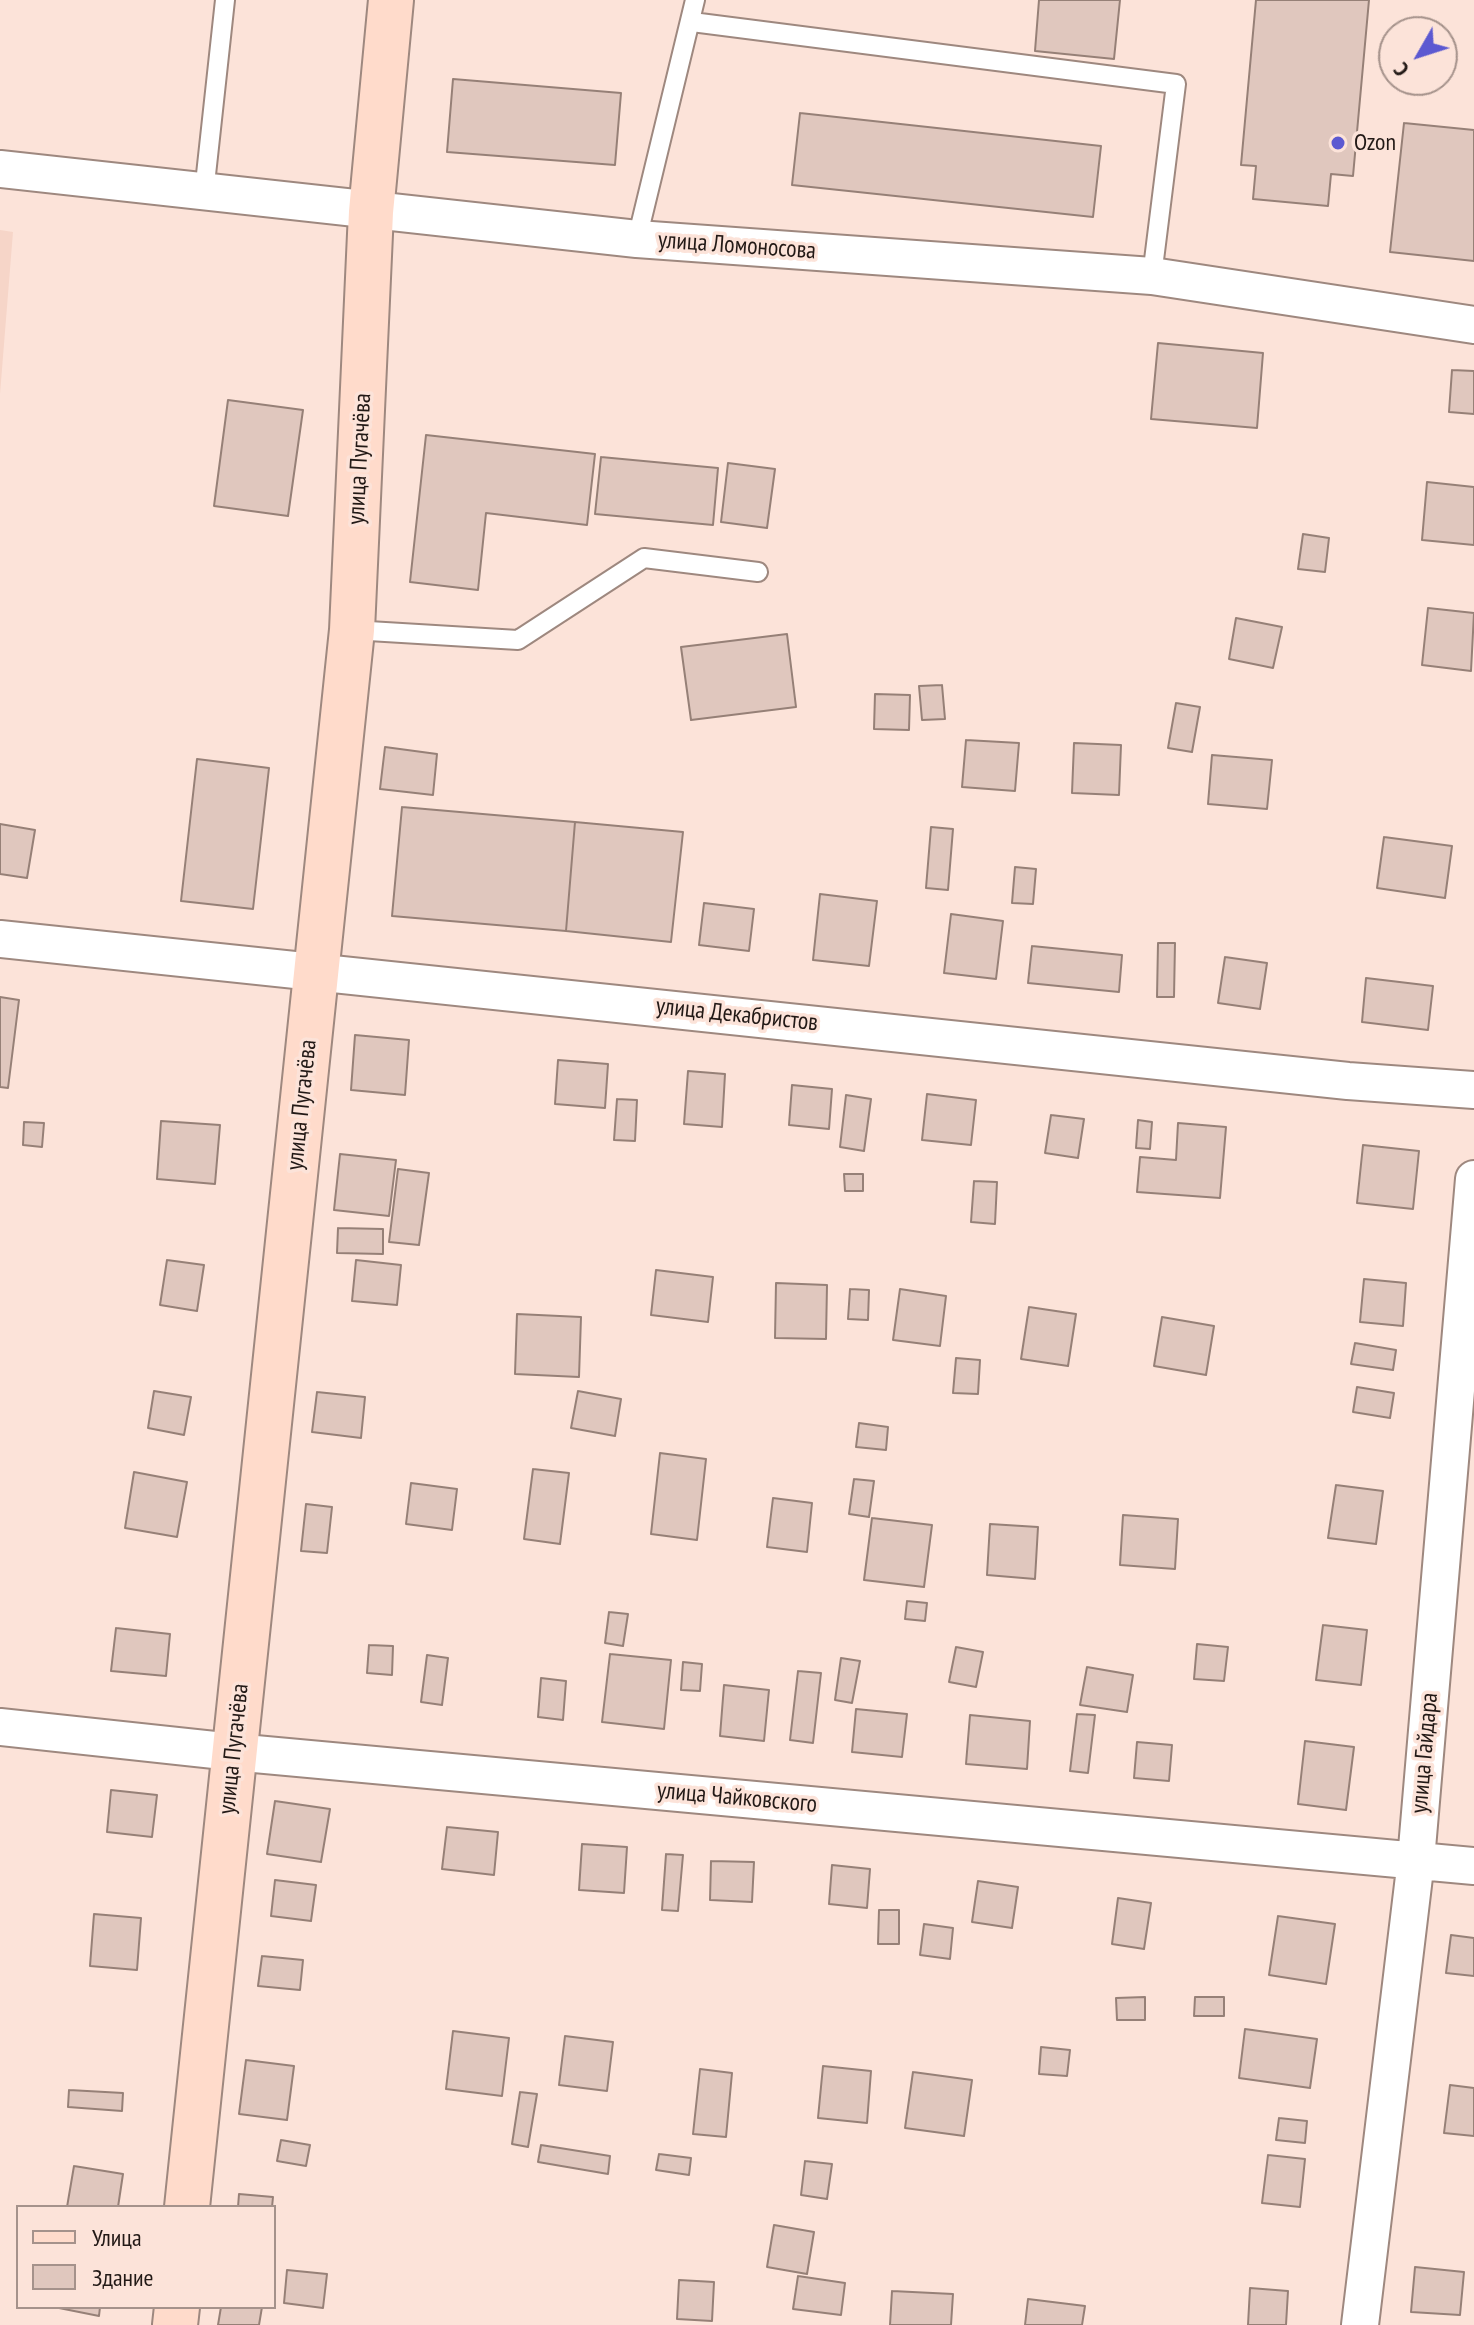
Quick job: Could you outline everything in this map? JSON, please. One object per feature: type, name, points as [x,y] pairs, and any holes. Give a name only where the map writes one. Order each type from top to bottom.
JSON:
[{"type":"street","name":"улица Пугачёва","points":[[187,2205],[352,630],[371,212],[391,0]]},
{"type":"street","name":"улица Ломоносова","points":[[0,169],[637,239],[1152,276],[1474,325]]},
{"type":"street","name":"улица Декабристов","points":[[0,939],[1348,1081],[1474,1090]]},
{"type":"street","name":"улица Гайдара","points":[[1360,2325],[1416,1860],[1465,1383],[1474,1179]]},
{"type":"street","name":"улица Чайковского","points":[[0,1727],[233,1752],[1474,1866]]},
{"type":"lane","points":[[204,193],[225,0]]},
{"type":"lane","points":[[637,239],[695,0]]},
{"type":"lane","points":[[692,22],[1176,84],[1152,276]]},
{"type":"lane","points":[[352,630],[518,640],[644,558],[758,572]]},
{"type":"shaded area","points":[[0,230],[13,232],[0,394]]},
{"type":"building","points":[[1039,0],[1120,0],[1114,59],[1035,51]]},
{"type":"building","points":[[1256,0],[1369,0],[1353,176],[1331,174],[1328,206],[1253,199],[1256,166],[1241,165]]},
{"type":"building","points":[[453,79],[621,93],[615,165],[447,152]]},
{"type":"building","points":[[800,113],[1101,146],[1093,217],[792,185]]},
{"type":"building","points":[[1404,123],[1474,130],[1474,261],[1390,252]]},
{"type":"building","points":[[1158,343],[1263,353],[1257,428],[1151,419]]},
{"type":"building","points":[[1452,370],[1474,371],[1474,414],[1449,412]]},
{"type":"building","points":[[228,400],[303,410],[288,516],[214,506]]},
{"type":"building","points":[[426,435],[595,454],[587,525],[486,513],[478,590],[410,582]]},
{"type":"building","points":[[601,457],[718,468],[713,525],[595,514]]},
{"type":"building","points":[[728,463],[775,469],[767,528],[721,522]]},
{"type":"building","points":[[1427,482],[1474,487],[1474,545],[1422,540]]},
{"type":"building","points":[[1303,534],[1329,538],[1325,572],[1298,569]]},
{"type":"building","points":[[1428,608],[1474,613],[1471,671],[1422,665]]},
{"type":"building","points":[[1236,618],[1282,627],[1273,668],[1229,659]]},
{"type":"building","points":[[787,634],[796,707],[691,720],[681,647]]},
{"type":"building","points":[[942,685],[945,719],[922,720],[919,686]]},
{"type":"building","points":[[875,694],[910,695],[909,730],[874,729]]},
{"type":"building","points":[[1176,703],[1200,707],[1192,752],[1168,748]]},
{"type":"building","points":[[966,740],[1019,743],[1015,791],[962,787]]},
{"type":"building","points":[[1074,743],[1121,745],[1119,795],[1072,793]]},
{"type":"building","points":[[385,747],[437,754],[433,795],[380,789]]},
{"type":"building","points":[[1212,755],[1272,760],[1267,809],[1208,804]]},
{"type":"building","points":[[197,759],[269,768],[253,909],[181,901]]},
{"type":"building","points":[[402,807],[575,822],[566,931],[392,916]]},
{"type":"building","points":[[575,822],[683,832],[671,942],[566,931]]},
{"type":"building","points":[[0,824],[35,830],[27,878],[0,874]]},
{"type":"building","points":[[931,827],[953,829],[948,890],[926,888]]},
{"type":"building","points":[[1384,837],[1452,846],[1445,898],[1377,888]]},
{"type":"building","points":[[1015,867],[1036,869],[1033,904],[1012,903]]},
{"type":"building","points":[[820,894],[877,901],[869,966],[813,960]]},
{"type":"building","points":[[704,903],[754,909],[749,951],[699,945]]},
{"type":"building","points":[[951,914],[1003,921],[996,979],[944,973]]},
{"type":"building","points":[[1158,943],[1175,943],[1174,997],[1157,997]]},
{"type":"building","points":[[1032,946],[1122,955],[1119,992],[1028,983]]},
{"type":"building","points":[[1225,957],[1267,963],[1260,1009],[1218,1003]]},
{"type":"building","points":[[1366,978],[1433,986],[1428,1030],[1362,1022]]},
{"type":"building","points":[[0,997],[19,1000],[8,1088],[0,1087]]},
{"type":"building","points":[[355,1035],[409,1040],[405,1095],[351,1090]]},
{"type":"building","points":[[558,1060],[608,1064],[605,1108],[555,1104]]},
{"type":"building","points":[[688,1071],[725,1074],[722,1127],[684,1124]]},
{"type":"building","points":[[792,1085],[832,1089],[829,1129],[789,1125]]},
{"type":"building","points":[[927,1094],[976,1100],[971,1145],[922,1140]]},
{"type":"building","points":[[846,1095],[871,1099],[864,1151],[840,1147]]},
{"type":"building","points":[[617,1099],[637,1100],[635,1141],[614,1140]]},
{"type":"building","points":[[1051,1115],[1084,1119],[1078,1158],[1045,1153]]},
{"type":"building","points":[[1138,1120],[1152,1122],[1150,1149],[1136,1148]]},
{"type":"building","points":[[161,1121],[220,1125],[215,1184],[157,1179]]},
{"type":"building","points":[[24,1122],[44,1123],[42,1147],[23,1145]]},
{"type":"building","points":[[1178,1123],[1226,1127],[1220,1198],[1137,1192],[1140,1157],[1176,1160]]},
{"type":"building","points":[[1363,1145],[1419,1151],[1413,1209],[1357,1203]]},
{"type":"building","points":[[340,1154],[396,1160],[389,1216],[334,1210]]},
{"type":"building","points":[[398,1169],[429,1173],[419,1245],[389,1242]]},
{"type":"building","points":[[844,1174],[863,1174],[863,1191],[845,1191]]},
{"type":"building","points":[[974,1181],[997,1182],[995,1224],[971,1222]]},
{"type":"building","points":[[338,1228],[383,1229],[383,1254],[337,1253]]},
{"type":"building","points":[[167,1260],[204,1265],[197,1311],[160,1305]]},
{"type":"building","points":[[356,1260],[401,1265],[397,1305],[352,1301]]},
{"type":"building","points":[[656,1270],[713,1277],[708,1322],[651,1315]]},
{"type":"building","points":[[1364,1279],[1406,1283],[1403,1326],[1360,1322]]},
{"type":"building","points":[[776,1283],[827,1285],[826,1339],[775,1338]]},
{"type":"building","points":[[850,1289],[869,1290],[868,1320],[848,1319]]},
{"type":"building","points":[[900,1289],[946,1296],[940,1346],[893,1340]]},
{"type":"building","points":[[1029,1307],[1076,1314],[1068,1366],[1021,1359]]},
{"type":"building","points":[[517,1314],[581,1317],[579,1377],[515,1374]]},
{"type":"building","points":[[1162,1317],[1214,1326],[1206,1375],[1154,1366]]},
{"type":"building","points":[[1355,1343],[1396,1350],[1393,1370],[1351,1364]]},
{"type":"building","points":[[956,1358],[980,1360],[978,1394],[953,1393]]},
{"type":"building","points":[[1357,1387],[1394,1393],[1390,1418],[1353,1412]]},
{"type":"building","points":[[154,1391],[191,1397],[184,1435],[148,1428]]},
{"type":"building","points":[[578,1391],[621,1399],[615,1436],[571,1428]]},
{"type":"building","points":[[317,1392],[365,1397],[361,1438],[312,1432]]},
{"type":"building","points":[[859,1423],[888,1427],[886,1450],[856,1447]]},
{"type":"building","points":[[660,1453],[706,1459],[697,1540],[651,1534]]},
{"type":"building","points":[[533,1469],[569,1473],[560,1544],[524,1539]]},
{"type":"building","points":[[134,1472],[187,1482],[177,1537],[125,1528]]},
{"type":"building","points":[[854,1479],[874,1481],[869,1517],[849,1514]]},
{"type":"building","points":[[411,1483],[457,1489],[452,1530],[406,1524]]},
{"type":"building","points":[[1336,1485],[1383,1491],[1376,1544],[1328,1538]]},
{"type":"building","points":[[773,1498],[812,1503],[807,1552],[767,1547]]},
{"type":"building","points":[[306,1504],[332,1507],[327,1553],[301,1551]]},
{"type":"building","points":[[1123,1515],[1178,1519],[1175,1569],[1120,1565]]},
{"type":"building","points":[[872,1518],[932,1525],[924,1587],[864,1580]]},
{"type":"building","points":[[990,1524],[1038,1527],[1035,1579],[987,1575]]},
{"type":"building","points":[[907,1601],[927,1603],[925,1621],[905,1619]]},
{"type":"building","points":[[609,1612],[628,1614],[623,1646],[605,1643]]},
{"type":"building","points":[[1323,1625],[1367,1630],[1361,1685],[1316,1680]]},
{"type":"building","points":[[116,1628],[170,1634],[166,1676],[111,1671]]},
{"type":"building","points":[[1197,1644],[1228,1647],[1224,1681],[1194,1679]]},
{"type":"building","points":[[369,1645],[393,1646],[392,1675],[367,1673]]},
{"type":"building","points":[[956,1647],[983,1652],[976,1687],[949,1682]]},
{"type":"building","points":[[610,1654],[671,1660],[664,1729],[602,1722]]},
{"type":"building","points":[[427,1655],[448,1658],[442,1705],[421,1702]]},
{"type":"building","points":[[841,1658],[860,1661],[852,1703],[835,1700]]},
{"type":"building","points":[[683,1662],[702,1664],[700,1691],[681,1690]]},
{"type":"building","points":[[1087,1667],[1133,1675],[1127,1712],[1080,1705]]},
{"type":"building","points":[[798,1671],[821,1673],[813,1743],[790,1740]]},
{"type":"building","points":[[541,1678],[566,1681],[563,1720],[538,1717]]},
{"type":"building","points":[[724,1685],[769,1690],[764,1741],[720,1736]]},
{"type":"building","points":[[856,1709],[907,1714],[902,1757],[852,1752]]},
{"type":"building","points":[[1077,1714],[1095,1715],[1088,1773],[1070,1771]]},
{"type":"building","points":[[970,1715],[1030,1721],[1027,1769],[966,1764]]},
{"type":"building","points":[[1305,1741],[1354,1747],[1346,1810],[1298,1804]]},
{"type":"building","points":[[1137,1742],[1172,1745],[1169,1781],[1134,1778]]},
{"type":"building","points":[[111,1790],[157,1795],[152,1837],[107,1832]]},
{"type":"building","points":[[275,1801],[330,1809],[321,1862],[267,1854]]},
{"type":"building","points":[[447,1827],[498,1832],[494,1875],[442,1869]]},
{"type":"building","points":[[582,1844],[627,1847],[624,1893],[579,1890]]},
{"type":"building","points":[[666,1854],[683,1855],[678,1911],[662,1910]]},
{"type":"building","points":[[711,1861],[754,1862],[752,1902],[710,1900]]},
{"type":"building","points":[[832,1865],[870,1869],[867,1908],[829,1904]]},
{"type":"building","points":[[275,1880],[316,1885],[311,1921],[271,1916]]},
{"type":"building","points":[[978,1881],[1018,1887],[1012,1928],[972,1922]]},
{"type":"building","points":[[1118,1898],[1151,1903],[1144,1949],[1112,1944]]},
{"type":"building","points":[[879,1910],[899,1910],[899,1944],[878,1944]]},
{"type":"building","points":[[94,1914],[141,1918],[137,1970],[90,1966]]},
{"type":"building","points":[[1278,1916],[1335,1924],[1326,1984],[1269,1975]]},
{"type":"building","points":[[924,1924],[953,1928],[950,1959],[920,1955]]},
{"type":"building","points":[[1451,1935],[1474,1938],[1474,1976],[1446,1973]]},
{"type":"building","points":[[262,1956],[303,1960],[300,1990],[258,1986]]},
{"type":"building","points":[[1145,1997],[1145,2020],[1117,2020],[1116,1998]]},
{"type":"building","points":[[1195,1997],[1224,1997],[1224,2016],[1194,2016]]},
{"type":"building","points":[[1245,2029],[1317,2039],[1310,2088],[1239,2078]]},
{"type":"building","points":[[453,2031],[509,2038],[502,2096],[446,2089]]},
{"type":"building","points":[[565,2036],[613,2042],[607,2091],[559,2085]]},
{"type":"building","points":[[1041,2047],[1070,2050],[1067,2076],[1039,2074]]},
{"type":"building","points":[[246,2060],[294,2066],[287,2120],[239,2114]]},
{"type":"building","points":[[823,2066],[871,2071],[867,2123],[818,2118]]},
{"type":"building","points":[[700,2069],[732,2073],[726,2137],[693,2134]]},
{"type":"building","points":[[913,2072],[972,2080],[964,2136],[905,2128]]},
{"type":"building","points":[[1450,2085],[1474,2088],[1474,2136],[1444,2133]]},
{"type":"building","points":[[69,2090],[123,2093],[122,2111],[68,2107]]},
{"type":"building","points":[[520,2092],[537,2094],[528,2147],[512,2144]]},
{"type":"building","points":[[1279,2118],[1307,2121],[1305,2143],[1276,2140]]},
{"type":"building","points":[[281,2140],[310,2145],[306,2166],[277,2161]]},
{"type":"building","points":[[541,2145],[610,2156],[608,2174],[538,2162]]},
{"type":"building","points":[[659,2154],[691,2158],[689,2175],[656,2170]]},
{"type":"building","points":[[1268,2155],[1305,2159],[1300,2207],[1262,2203]]},
{"type":"building","points":[[805,2161],[832,2164],[827,2199],[801,2195]]},
{"type":"building","points":[[74,2166],[123,2174],[118,2205],[67,2205]]},
{"type":"building","points":[[239,2194],[273,2197],[272,2205],[238,2205]]},
{"type":"building","points":[[774,2225],[814,2232],[807,2274],[767,2267]]},
{"type":"building","points":[[1415,2267],[1464,2272],[1460,2315],[1411,2312]]},
{"type":"building","points":[[287,2270],[327,2274],[323,2308],[284,2303]]},
{"type":"building","points":[[798,2276],[845,2283],[841,2315],[793,2309]]},
{"type":"building","points":[[679,2280],[714,2282],[712,2321],[677,2319]]},
{"type":"building","points":[[1250,2288],[1288,2291],[1286,2325],[1248,2325]]},
{"type":"building","points":[[892,2291],[953,2294],[951,2325],[890,2325]]},
{"type":"building","points":[[1028,2299],[1085,2306],[1082,2325],[1025,2325]]},
{"type":"building","points":[[64,2309],[100,2309],[99,2316]]},
{"type":"building","points":[[221,2309],[262,2309],[259,2325],[218,2325]]},
{"type":"place","name":"Ozon","points":[[1338,143]]}]
